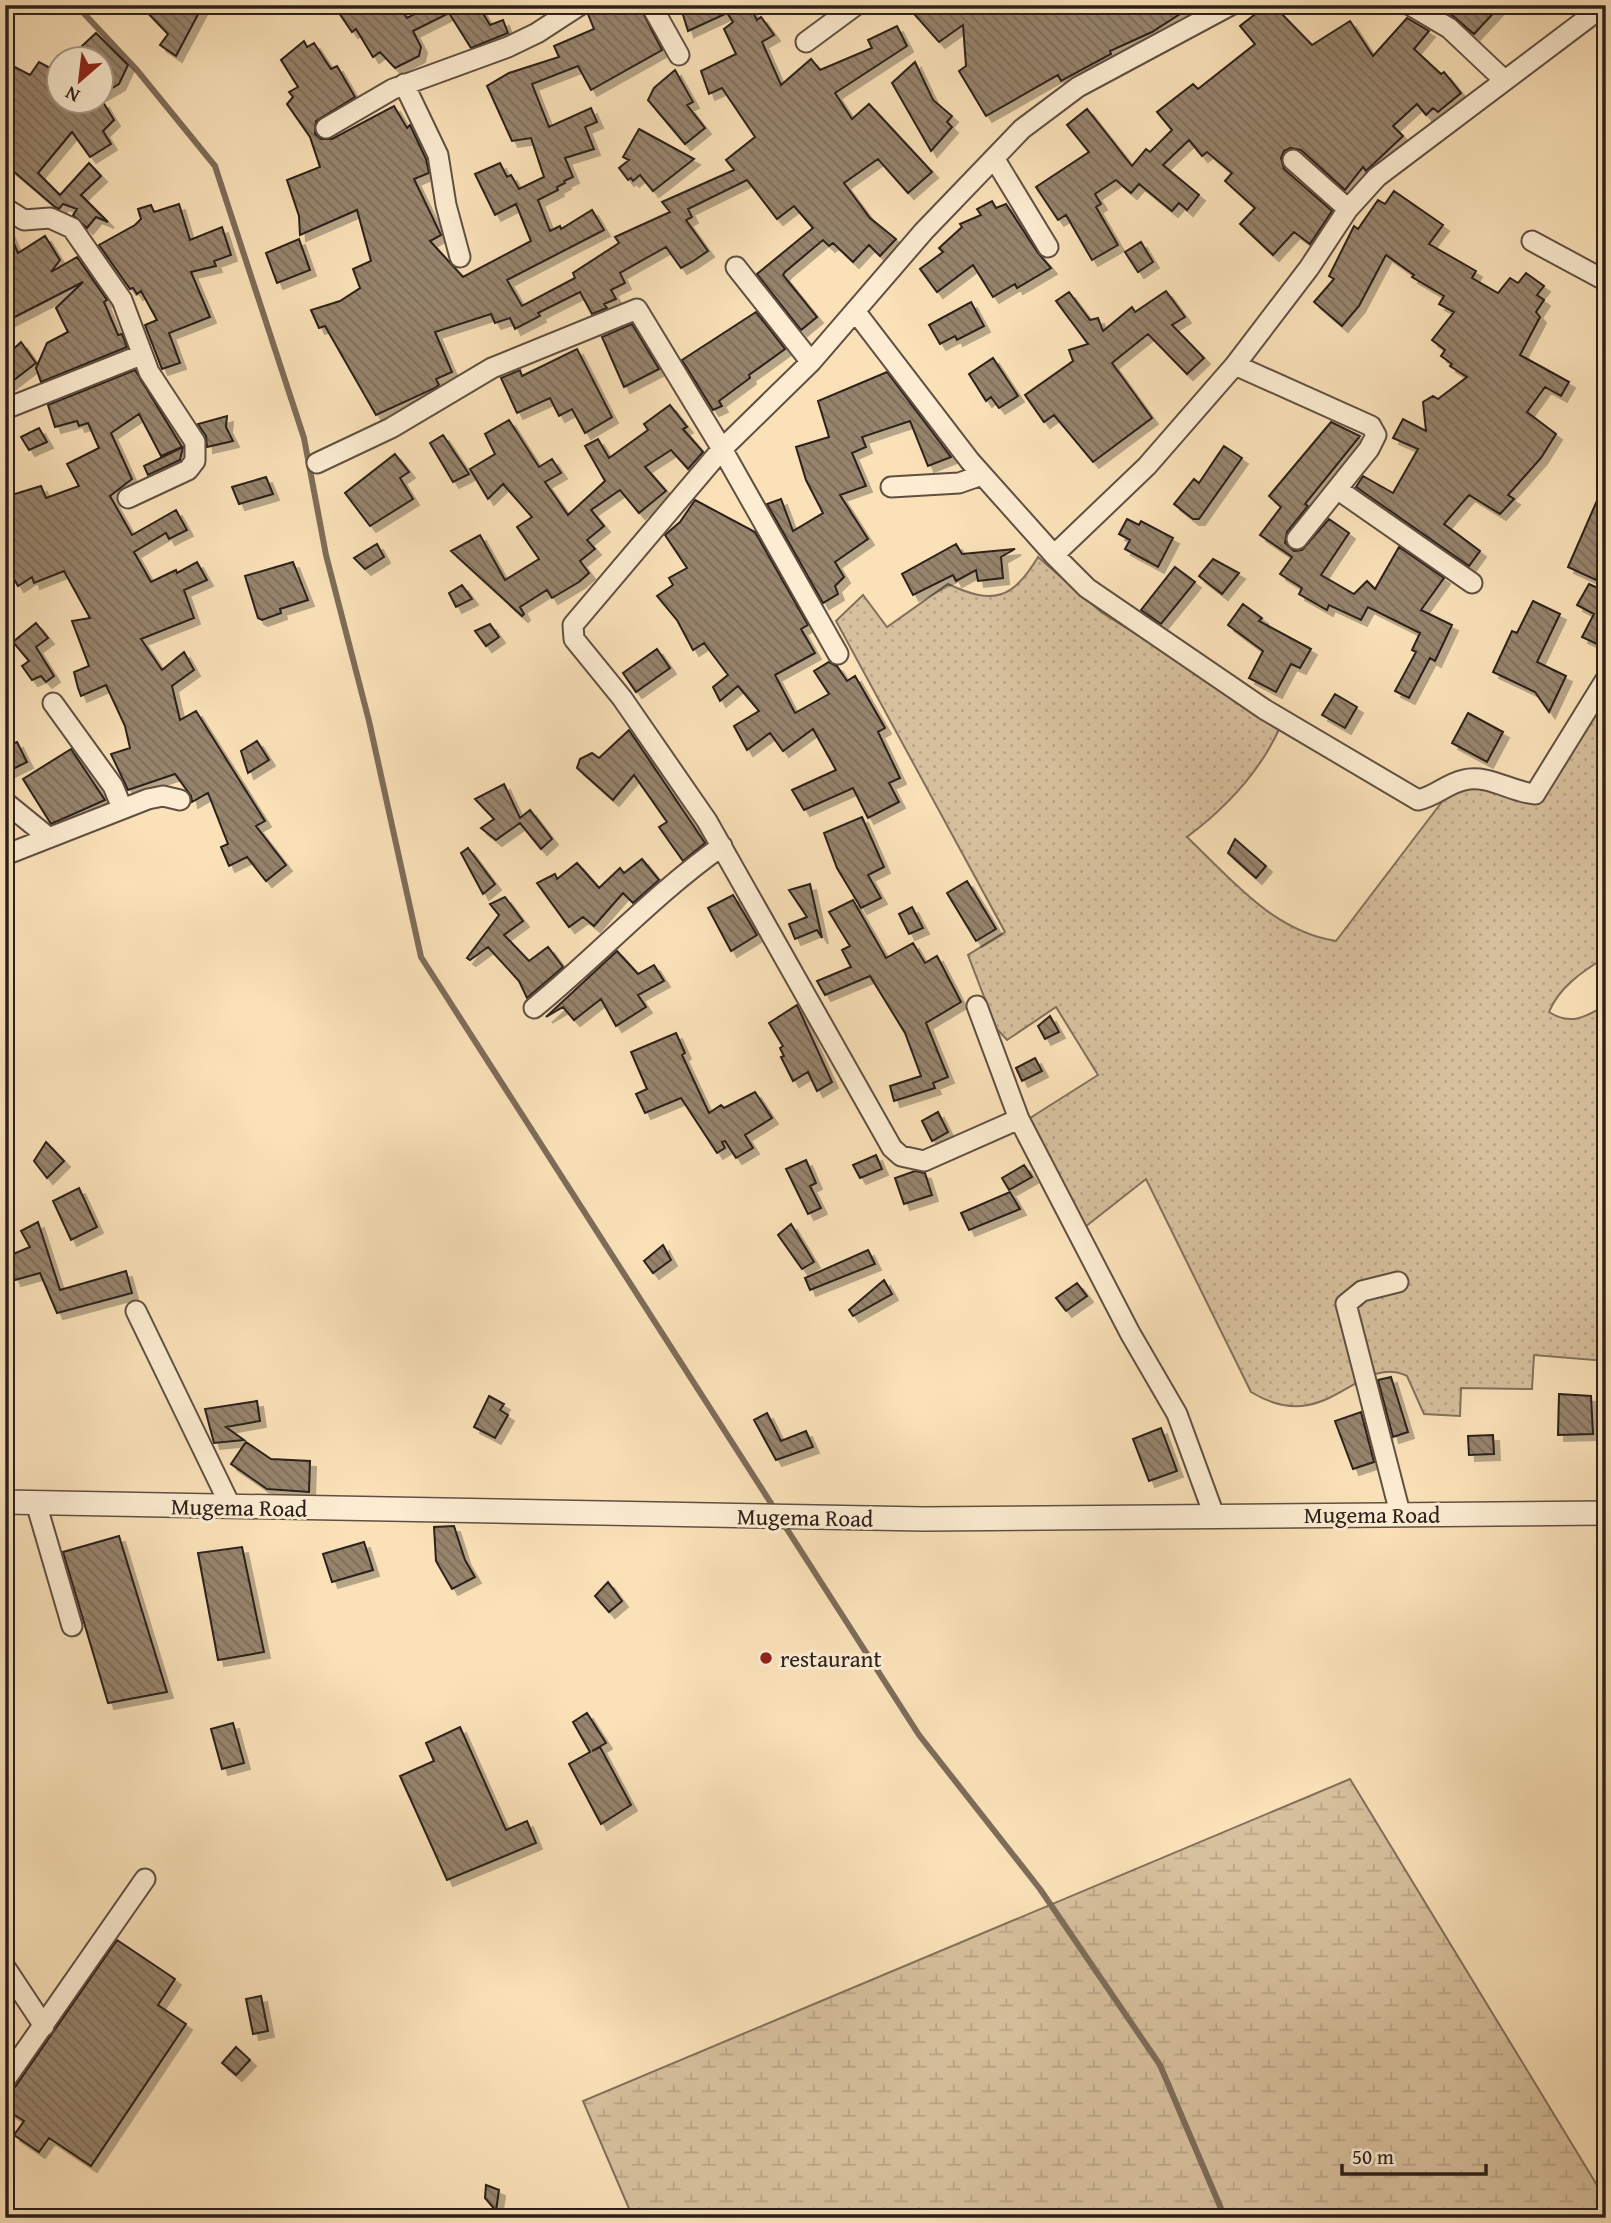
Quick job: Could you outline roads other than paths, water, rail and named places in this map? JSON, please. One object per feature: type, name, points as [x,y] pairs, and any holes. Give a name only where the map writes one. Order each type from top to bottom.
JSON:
[{"type":"street","points":[[326,128],[404,85],[508,47],[580,5]]},
{"type":"street","points":[[650,5],[679,55]]},
{"type":"street","points":[[806,42],[856,5]]},
{"type":"street","points":[[1019,1119],[924,1161],[901,1156],[892,1147],[707,821],[622,698],[571,632],[573,625],[662,524],[722,449],[811,362],[924,231],[1022,129],[1078,87],[1231,5]]},
{"type":"street","points":[[1410,5],[1449,28],[1503,79]]},
{"type":"street","points":[[1054,555],[1147,466],[1235,365],[1309,268],[1348,209],[1377,177],[1503,79],[1605,5]]},
{"type":"street","points":[[404,85],[430,133],[438,155],[446,205],[460,257]]},
{"type":"street","points":[[994,158],[1048,247]]},
{"type":"street","points":[[1293,160],[1348,209]]},
{"type":"street","points":[[5,208],[24,220],[50,218],[72,228],[122,300],[149,372],[195,442],[195,461],[188,470],[128,498]]},
{"type":"street","points":[[1532,241],[1594,278],[1606,281]]},
{"type":"street","points":[[736,267],[811,362]]},
{"type":"street","points":[[317,463],[391,428],[492,368],[637,309],[722,449],[838,654]]},
{"type":"street","points":[[855,311],[982,475],[1087,588],[1264,709],[1419,800],[1433,797],[1445,785],[1468,778],[1497,782],[1535,794],[1606,678]]},
{"type":"street","points":[[5,409],[141,355]]},
{"type":"street","points":[[1235,365],[1371,426],[1376,435],[1369,449],[1297,539]]},
{"type":"street","points":[[891,487],[959,484],[982,475]]},
{"type":"street","points":[[1337,489],[1472,583]]},
{"type":"street","points":[[52,704],[113,786],[122,808]]},
{"type":"street","points":[[5,855],[122,808],[163,796],[180,800]]},
{"type":"street","points":[[5,802],[48,837]]},
{"type":"street","points":[[534,1008],[601,952],[676,879],[722,846]]},
{"type":"street","points":[[977,1006],[1019,1119],[1130,1333],[1177,1415],[1214,1515]]},
{"type":"street","points":[[1398,1282],[1362,1291],[1346,1304],[1400,1513]]},
{"type":"street","points":[[136,1311],[231,1507]]},
{"type":"street","name":"Mugema Road","points":[[5,1502],[924,1519],[1606,1513]]},
{"type":"street","points":[[36,1503],[72,1626]]},
{"type":"street","points":[[5,2080],[145,1879]]},
{"type":"street","points":[[5,1967],[44,2026]]},
{"type":"waterway","points":[[76,5],[136,69],[215,166],[304,438],[326,555],[369,721],[421,957],[776,1511]]},
{"type":"waterway","points":[[783,1523],[919,1735],[1040,1889],[1160,2065],[1225,2218]]},
{"type":"place","name":"restaurant","points":[[766,1658]]}]
